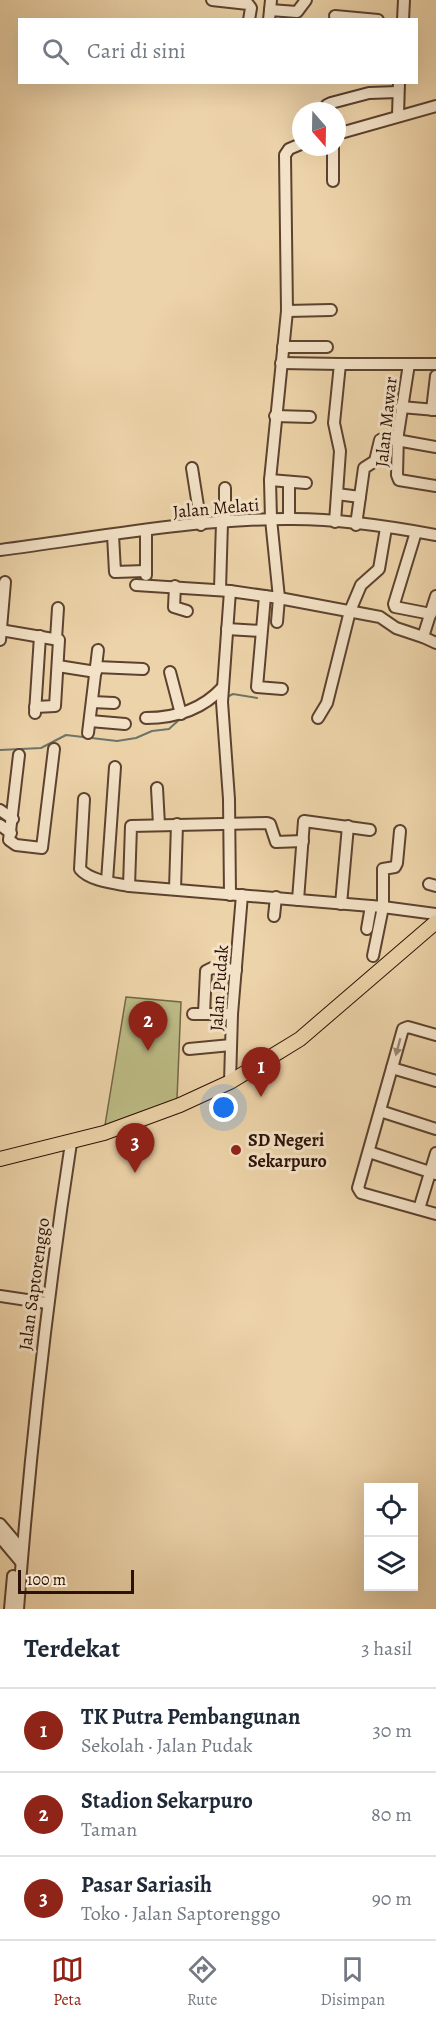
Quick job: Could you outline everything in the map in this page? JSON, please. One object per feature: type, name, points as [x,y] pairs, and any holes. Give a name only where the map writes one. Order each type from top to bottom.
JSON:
[{"type":"main road","points":[[0,1160],[71,1143],[143,1120],[230,1082],[300,1039],[435,923]]},
{"type":"street","points":[[212,0],[248,4],[251,8],[249,18]]},
{"type":"street","points":[[270,10],[297,12],[306,0]]},
{"type":"street","points":[[403,18],[404,0]]},
{"type":"street","points":[[335,16],[356,18]]},
{"type":"street","points":[[335,102],[399,87],[398,116]]},
{"type":"street","points":[[346,131],[436,106]]},
{"type":"street","points":[[277,622],[279,598],[271,519],[270,480],[286,311],[285,155],[292,150]]},
{"type":"street","points":[[333,156],[333,181]]},
{"type":"street","points":[[286,311],[331,310]]},
{"type":"street","points":[[283,347],[327,347]]},
{"type":"street","points":[[281,363],[436,364]]},
{"type":"street","points":[[335,522],[340,451],[334,423],[340,364]]},
{"type":"street","name":"Jalan Mawar","points":[[409,365],[401,407],[398,479],[436,486]]},
{"type":"street","points":[[401,407],[434,410],[436,376]]},
{"type":"street","points":[[275,416],[310,417]]},
{"type":"street","points":[[356,525],[364,468],[375,462],[380,440],[436,447]]},
{"type":"street","points":[[192,468],[201,525]]},
{"type":"street","points":[[270,480],[306,483]]},
{"type":"street","points":[[289,482],[289,519]]},
{"type":"street","points":[[225,488],[227,629],[223,694],[230,895]]},
{"type":"street","points":[[337,494],[360,497]]},
{"type":"street","name":"Jalan Melati","points":[[0,550],[224,522],[271,519],[335,522],[436,535]]},
{"type":"street","points":[[318,718],[327,703],[350,611],[361,585],[379,569],[386,528]]},
{"type":"street","points":[[146,531],[146,570],[141,586],[225,590],[350,611],[380,617],[393,626],[436,643]]},
{"type":"street","points":[[416,532],[394,605],[431,614]]},
{"type":"street","points":[[113,535],[115,572],[146,570]]},
{"type":"street","points":[[5,582],[0,634],[40,636],[60,642],[56,706],[35,710],[40,636]]},
{"type":"street","points":[[175,586],[174,607],[187,611]]},
{"type":"street","points":[[264,596],[257,691],[282,689]]},
{"type":"street","points":[[423,637],[436,596]]},
{"type":"street","points":[[56,639],[58,608]]},
{"type":"street","points":[[227,629],[261,631]]},
{"type":"street","points":[[88,733],[98,650]]},
{"type":"street","points":[[58,666],[143,669]]},
{"type":"street","points":[[170,672],[181,714]]},
{"type":"street","points":[[146,718],[181,714],[223,694]]},
{"type":"street","points":[[92,702],[114,703]]},
{"type":"street","points":[[90,721],[125,724]]},
{"type":"street","points":[[19,755],[9,840],[11,843],[42,848],[54,749]]},
{"type":"street","points":[[107,881],[114,767]]},
{"type":"street","points":[[157,788],[159,825]]},
{"type":"street","points":[[84,799],[80,869],[84,874],[129,886],[383,907],[435,923]]},
{"type":"street","points":[[0,810],[13,819]]},
{"type":"street","points":[[298,900],[304,821],[370,830]]},
{"type":"street","points":[[129,886],[131,826],[267,823],[270,824],[276,842],[303,841]]},
{"type":"street","points":[[175,889],[177,824]]},
{"type":"street","points":[[0,825],[11,832]]},
{"type":"street","points":[[341,904],[348,826]]},
{"type":"street","points":[[373,956],[383,907],[383,869],[395,867],[397,863],[400,831]]},
{"type":"street","name":"Jalan Pudak","points":[[230,1082],[232,1014],[242,895]]},
{"type":"street","points":[[273,916],[276,897]]},
{"type":"street","points":[[367,929],[371,906]]},
{"type":"street","points":[[232,1014],[198,1014],[206,971],[213,968],[236,970]]},
{"type":"street","points":[[436,1035],[404,1027],[359,1191],[436,1214]]},
{"type":"street","points":[[189,1049],[231,1045]]},
{"type":"street","points":[[392,1068],[436,1082]]},
{"type":"street","points":[[380,1111],[436,1129]]},
{"type":"street","name":"Jalan Saptorenggo","points":[[18,1609],[47,1303],[71,1143]]},
{"type":"street","points":[[369,1152],[433,1173]]},
{"type":"street","points":[[420,1209],[433,1173],[436,1153]]},
{"type":"street","points":[[0,1296],[47,1303]]},
{"type":"street","points":[[0,1524],[22,1550]]},
{"type":"street","points":[[0,1537],[21,1564],[14,1569],[10,1609]]},
{"type":"shaded area","points":[[126,997],[181,1002],[177,1099],[105,1125]]},
{"type":"waterway","points":[[225,698],[233,694],[257,698]]},
{"type":"waterway","points":[[0,750],[41,748],[66,735],[117,741],[136,738],[152,731],[169,729],[180,719]]},
{"type":"place","name":"Stadion Sekarpuro","points":[[148,1051]]},
{"type":"place","name":"TK Putra Pembangunan","points":[[261,1097]]},
{"type":"place","name":"SD Negeri Sekarpuro","points":[[236,1150]]},
{"type":"place","name":"Pasar Sariasih","points":[[135,1173]]}]
